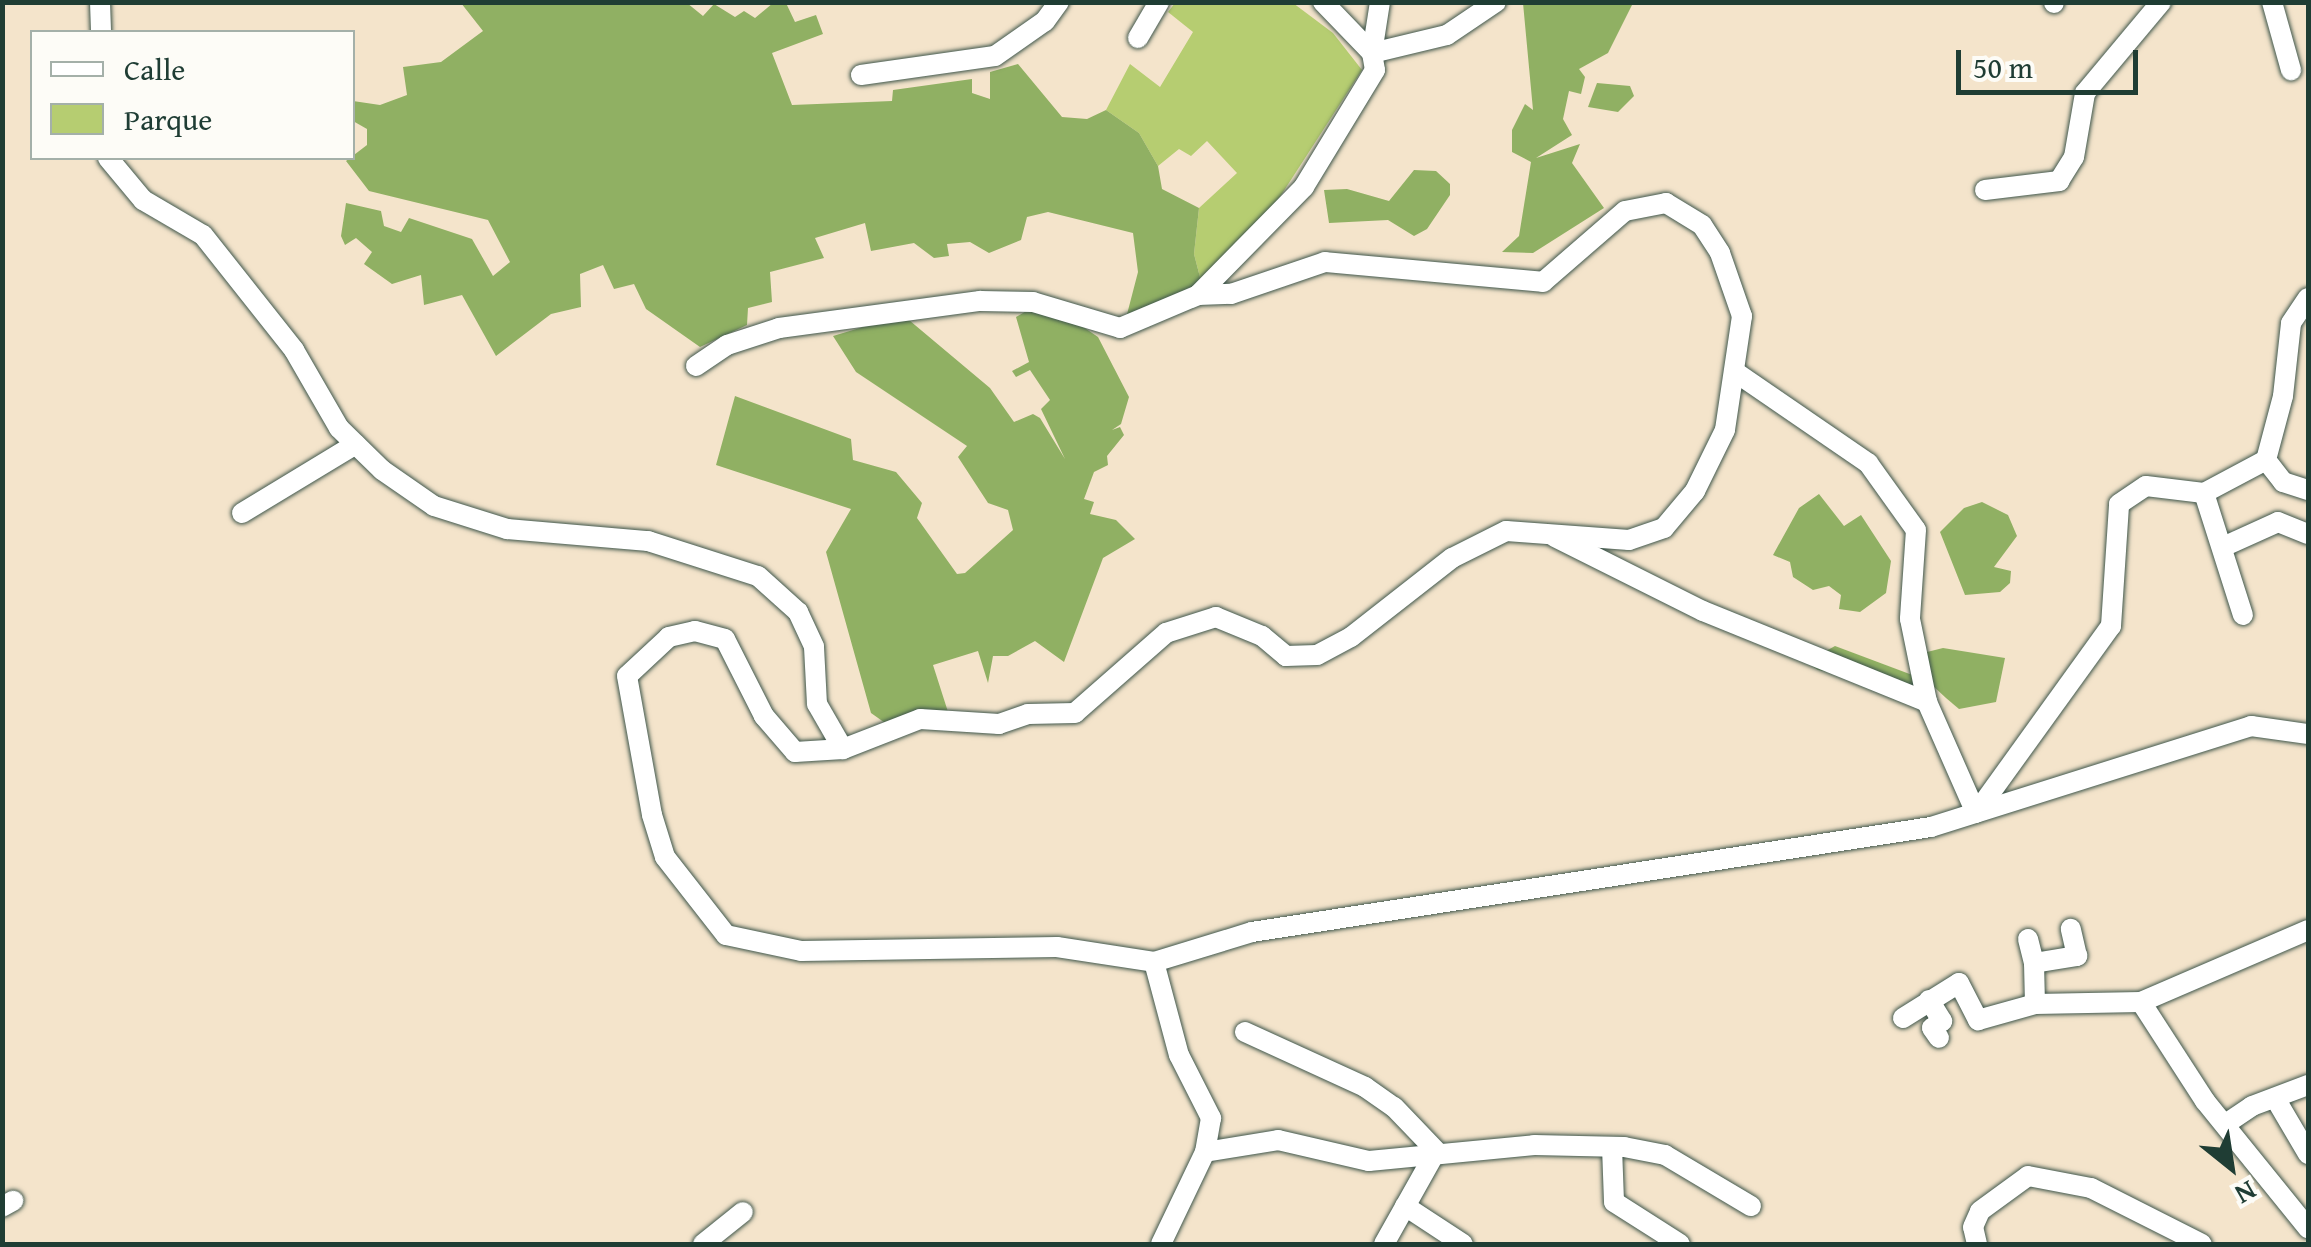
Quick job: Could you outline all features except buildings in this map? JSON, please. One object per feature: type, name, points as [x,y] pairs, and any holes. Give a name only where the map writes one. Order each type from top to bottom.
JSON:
[{"type":"street","points":[[100,2],[101,30]]},
{"type":"street","points":[[861,75],[994,56],[1044,21],[1058,2]]},
{"type":"street","points":[[1138,38],[1158,2]]},
{"type":"street","points":[[1323,2],[1372,53]]},
{"type":"street","points":[[1198,296],[1304,187],[1364,94],[1374,70],[1372,53],[1380,2]]},
{"type":"street","points":[[1372,53],[1447,34],[1496,2]]},
{"type":"street","points":[[1985,190],[2059,181],[2074,157],[2085,94],[2161,2]]},
{"type":"street","points":[[2272,2],[2292,70]]},
{"type":"street","points":[[110,160],[143,200],[203,236],[284,335],[356,444],[434,506],[507,528],[648,540],[758,576],[798,612],[814,647],[817,704],[843,749]]},
{"type":"street","points":[[696,366],[727,345],[779,328],[980,301],[1033,302],[1120,328],[1198,296],[1231,294],[1325,262],[1543,282],[1625,211],[1666,203],[1702,225],[1720,252],[1742,316],[1738,374],[1725,430],[1694,491],[1664,528],[1629,540],[1540,530],[1506,532],[1452,558],[1351,637],[1317,655],[1286,656],[1262,636],[1216,617],[1166,633],[1076,713],[1028,714],[999,724],[920,719],[843,749],[795,752],[764,716],[725,639],[696,631],[669,637],[627,676],[665,857],[726,935],[801,951],[1056,947],[1154,962],[1252,932],[1746,860],[1976,813],[2251,726],[2308,734]]},
{"type":"street","points":[[1976,813],[2112,626],[2119,504],[2146,486],[2204,493],[2266,460],[2284,396],[2291,323],[2308,298]]},
{"type":"street","points":[[1738,374],[1868,464],[1916,530],[1910,619],[1927,702],[1976,813]]},
{"type":"street","points":[[242,513],[356,444]]},
{"type":"street","points":[[2266,460],[2283,482],[2308,490]]},
{"type":"street","points":[[2204,493],[2225,546],[2244,615]]},
{"type":"street","points":[[2225,546],[2278,522],[2307,530]]},
{"type":"street","points":[[1540,530],[1702,611],[1927,702]]},
{"type":"street","points":[[2034,963],[2077,956],[2071,929]]},
{"type":"street","points":[[1903,1018],[1959,983],[1978,1020],[2034,1004],[2141,1002],[2308,930]]},
{"type":"street","points":[[2028,939],[2034,963],[2034,1004]]},
{"type":"street","points":[[1154,962],[1174,1039],[1211,1118],[1205,1152],[1161,1244]]},
{"type":"street","points":[[1929,1000],[1942,1021],[1932,1028],[1939,1038]]},
{"type":"street","points":[[2141,1002],[2204,1101],[2227,1123],[2308,1228]]},
{"type":"street","points":[[1246,1032],[1365,1087],[1394,1107],[1437,1154]]},
{"type":"street","points":[[2227,1123],[2308,1085]]},
{"type":"street","points":[[2275,1098],[2308,1154]]},
{"type":"street","points":[[1205,1152],[1278,1140],[1369,1161],[1534,1145],[1612,1147],[1665,1155],[1751,1206]]},
{"type":"street","points":[[1612,1147],[1614,1202],[1680,1244]]},
{"type":"street","points":[[1384,1244],[1437,1154]]},
{"type":"street","points":[[1977,1244],[1973,1228],[1980,1210],[2028,1176],[2091,1188],[2202,1244]]},
{"type":"street","points":[[1406,1206],[1462,1244]]},
{"type":"street","points":[[703,1244],[743,1212]]},
{"type":"green space","points":[[461,3],[687,3],[703,16],[714,4],[735,17],[744,11],[755,18],[773,3],[786,3],[795,22],[816,15],[823,34],[772,53],[792,105],[892,101],[893,90],[972,79],[972,93],[990,99],[990,72],[1018,64],[1062,117],[1087,119],[1106,110],[1139,133],[1158,166],[1162,189],[1199,208],[1194,254],[1202,285],[1125,322],[1138,272],[1133,233],[1048,212],[1027,217],[1021,240],[989,253],[970,242],[947,244],[949,256],[934,258],[914,243],[871,251],[865,223],[815,238],[824,258],[770,272],[772,302],[748,308],[747,325],[700,347],[646,309],[634,284],[614,289],[603,265],[580,274],[581,307],[551,314],[496,356],[462,295],[424,305],[421,275],[392,284],[364,264],[372,252],[356,238],[345,245],[341,236],[346,203],[381,211],[384,226],[401,232],[409,218],[472,239],[493,276],[510,262],[488,220],[369,191],[346,161],[355,160],[355,154],[367,145],[367,129],[355,122],[355,101],[380,105],[407,95],[403,67],[441,62],[483,31]]},
{"type":"green space","points":[[1175,3],[1293,3],[1333,33],[1362,70],[1274,206],[1202,285],[1194,254],[1199,208],[1237,173],[1207,141],[1191,156],[1179,149],[1158,166],[1139,133],[1106,110],[1130,64],[1160,87],[1193,32],[1168,12]]},
{"type":"green space","points":[[1523,3],[1633,3],[1608,53],[1579,69],[1585,77],[1581,94],[1569,91],[1563,119],[1572,135],[1536,158],[1580,144],[1572,163],[1604,208],[1533,253],[1502,252],[1519,236],[1531,162],[1512,152],[1512,130],[1525,104],[1533,110]]},
{"type":"green space","points":[[1597,83],[1630,86],[1634,96],[1618,112],[1588,107]]},
{"type":"green space","points":[[1414,170],[1436,171],[1450,184],[1450,195],[1427,229],[1414,236],[1388,220],[1329,223],[1324,190],[1347,189],[1389,201]]},
{"type":"green space","points":[[1030,309],[1067,316],[1098,337],[1129,397],[1121,424],[1112,430],[1120,427],[1124,435],[1107,456],[1108,465],[1094,472],[1084,499],[1094,502],[1090,514],[1116,520],[1135,539],[1103,558],[1064,662],[1035,641],[1008,656],[993,656],[988,683],[978,651],[933,665],[949,715],[888,725],[871,713],[826,552],[851,509],[716,465],[735,396],[851,439],[853,460],[896,472],[922,503],[917,518],[957,574],[965,573],[1013,530],[1008,510],[988,503],[958,457],[967,446],[856,372],[833,336],[903,315],[990,388],[1014,422],[1033,414],[1040,418],[1065,459],[1041,409],[1050,400],[1030,370],[1016,377],[1012,371],[1029,362],[1016,317]]},
{"type":"green space","points":[[1819,494],[1844,526],[1861,515],[1891,561],[1886,593],[1860,612],[1839,609],[1841,595],[1829,586],[1813,590],[1793,577],[1790,562],[1773,555],[1799,508]]},
{"type":"green space","points":[[1982,502],[2008,515],[2017,536],[1994,567],[2011,571],[2010,583],[2000,592],[1965,595],[1940,532],[1964,508]]},
{"type":"green space","points":[[1835,646],[1923,679],[1925,690],[1818,670],[1806,662]]},
{"type":"green space","points":[[1943,648],[2005,658],[1996,702],[1959,709],[1932,685],[1923,653]]}]
